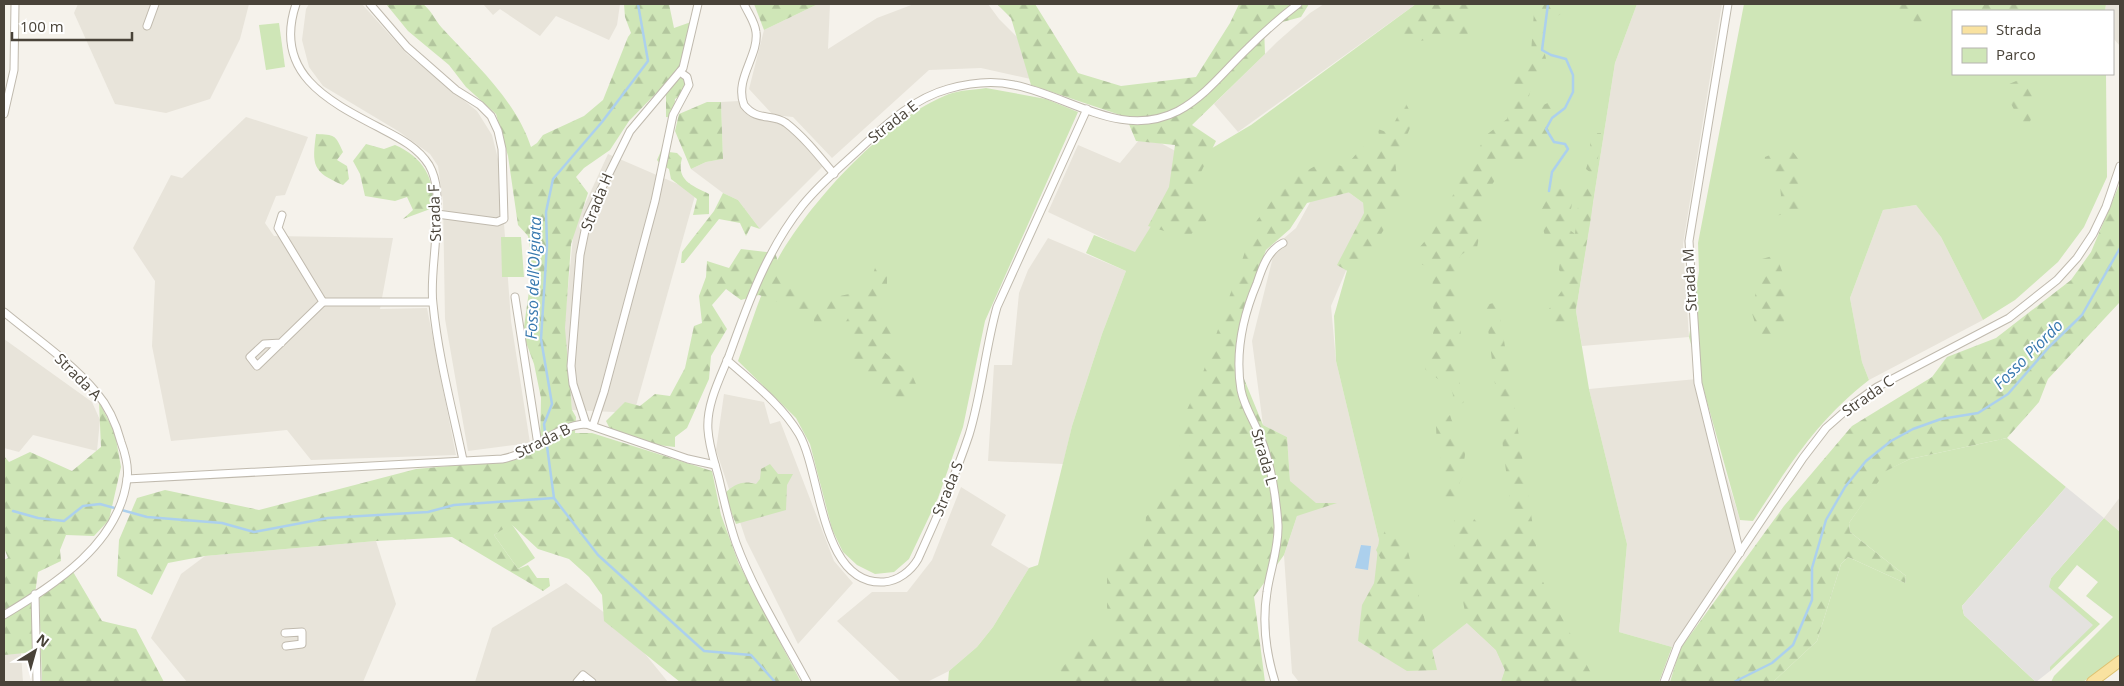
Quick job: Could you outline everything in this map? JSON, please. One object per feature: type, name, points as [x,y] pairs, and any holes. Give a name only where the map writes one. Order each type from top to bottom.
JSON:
[{"type":"main road","points":[[2092,682],[2120,661]]},
{"type":"street","points":[[4,114],[14,70],[15,4]]},
{"type":"street","points":[[147,26],[155,4]]},
{"type":"street","name":"Strada F","points":[[296,4],[292,20],[291,44],[294,58],[304,76],[325,97],[403,141],[417,151],[433,175],[436,187],[437,214],[432,302],[463,460]]},
{"type":"street","points":[[370,4],[407,46],[456,90],[486,110],[498,132],[502,149],[504,219],[497,222],[437,214]]},
{"type":"street","name":"Strada H","points":[[589,424],[574,388],[571,371],[580,255],[584,228],[593,202],[626,138],[642,115],[680,72],[688,55],[698,4]]},
{"type":"street","points":[[744,4],[756,33],[744,79],[744,103],[758,115],[786,123],[806,142],[834,174]]},
{"type":"street","name":"Strada E","points":[[715,465],[708,421],[727,360],[751,295],[771,252],[800,208],[834,174],[908,108],[944,90],[971,84],[1003,83],[1026,88],[1122,120],[1140,122],[1174,113],[1198,98],[1266,31],[1298,4]]},
{"type":"street","name":"Strada M","points":[[1728,4],[1688,241],[1698,383],[1740,553]]},
{"type":"street","points":[[589,424],[604,392],[655,201],[673,115],[689,85],[687,77],[680,72]]},
{"type":"street","name":"Strada S","points":[[727,360],[778,407],[800,436],[812,464],[831,536],[845,564],[855,574],[870,581],[887,582],[904,575],[918,559],[969,435],[979,394],[989,334],[997,307],[1087,108]]},
{"type":"street","name":"Strada C","points":[[1664,682],[1675,650],[1806,453],[1838,416],[1889,380],[2009,318],[2062,276],[2093,234],[2106,207],[2120,166]]},
{"type":"street","points":[[282,215],[278,228],[323,302]]},
{"type":"street","name":"Strada L","points":[[1275,682],[1267,650],[1265,624],[1267,593],[1278,540],[1278,522],[1273,486],[1262,442],[1242,394],[1240,356],[1244,321],[1255,287],[1274,248],[1283,243]]},
{"type":"street","points":[[515,297],[544,441]]},
{"type":"street","points":[[281,343],[323,302],[432,302]]},
{"type":"street","name":"Strada A","points":[[4,312],[76,371],[103,402],[119,434],[127,479],[118,509],[105,535],[88,555],[4,615]]},
{"type":"street","name":"Strada B","points":[[127,479],[512,457],[573,426],[589,424],[688,459],[715,465]]},
{"type":"street","points":[[715,465],[730,524],[742,559],[807,682]]},
{"type":"street","points":[[35,594],[36,682]]},
{"type":"street","points":[[285,633],[302,632],[302,644],[286,646]]},
{"type":"street","points":[[577,682],[583,675],[592,682]]},
{"type":"shaded area","points":[[78,4],[249,4],[240,39],[210,99],[166,113],[115,104],[74,13]]},
{"type":"shaded area","points":[[309,4],[362,4],[407,54],[477,111],[492,135],[500,167],[511,321],[530,443],[468,451],[445,319],[443,202],[438,166],[430,154],[398,131],[323,86],[309,67],[302,40],[306,9]]},
{"type":"shaded area","points":[[483,4],[620,4],[617,25],[609,40],[556,16],[540,36],[500,9],[493,15]]},
{"type":"shaded area","points":[[818,4],[830,4],[828,49],[877,18],[914,4],[988,4],[999,19],[1067,87],[981,68],[929,70],[832,158],[793,117],[773,115],[749,89],[764,30]]},
{"type":"shaded area","points":[[1324,4],[1416,4],[1238,132],[1214,104],[1277,42],[1310,13]]},
{"type":"shaded area","points":[[1637,4],[1722,4],[1683,244],[1689,337],[1582,346],[1576,311],[1615,63]]},
{"type":"shaded area","points":[[2106,4],[2120,4],[2120,46],[2114,39],[2114,10],[2105,10]]},
{"type":"shaded area","points":[[739,101],[759,118],[786,126],[823,166],[760,229],[738,200],[723,193],[691,169],[706,162],[723,159],[721,102]]},
{"type":"shaded area","points":[[246,117],[308,137],[285,195],[276,196],[265,223],[274,236],[393,238],[380,309],[427,308],[456,455],[311,460],[287,430],[171,441],[152,346],[155,281],[133,248],[171,175],[182,178]]},
{"type":"shaded area","points":[[1144,134],[1192,160],[1135,253],[1048,212],[1078,145],[1120,163]]},
{"type":"shaded area","points":[[608,154],[696,192],[634,413],[572,410],[564,328],[574,228]]},
{"type":"shaded area","points":[[1325,175],[1377,213],[1348,266],[1331,306],[1336,361],[1385,565],[1358,641],[1407,670],[1467,623],[1496,650],[1505,670],[1501,682],[1299,682],[1292,673],[1284,555],[1297,516],[1290,481],[1287,437],[1263,425],[1252,341],[1276,245],[1296,228]]},
{"type":"shaded area","points":[[1916,205],[1941,237],[1983,320],[1869,380],[1862,362],[1850,298],[1883,210]]},
{"type":"shaded area","points":[[1048,238],[1126,271],[1102,334],[1072,426],[1063,464],[988,461],[994,365],[1012,365],[1019,293],[1028,270]]},
{"type":"shaded area","points":[[4,339],[92,402],[100,420],[97,451],[33,435],[19,452],[4,448]]},
{"type":"shaded area","points":[[1697,379],[1740,520],[1740,553],[1672,647],[1619,632],[1627,544],[1589,389]]},
{"type":"shaded area","points":[[724,394],[764,402],[770,424],[780,421],[834,561],[853,583],[798,644],[746,540],[716,450]]},
{"type":"shaded area","points":[[961,487],[1006,515],[991,545],[1029,568],[993,627],[977,647],[949,671],[927,682],[901,682],[837,621],[872,592],[907,592],[932,560]]},
{"type":"shaded area","points":[[2066,487],[2104,518],[2051,578],[2049,587],[2093,625],[2050,667],[2050,671],[2036,682],[1964,615],[1962,606]]},
{"type":"shaded area","points":[[2120,497],[2120,532],[2104,518]]},
{"type":"shaded area","points":[[376,541],[396,604],[363,682],[187,682],[151,638],[181,574],[205,556]]},
{"type":"shaded area","points":[[566,583],[624,628],[668,682],[475,682],[492,628]]},
{"type":"shaded area","points":[[20,640],[23,682],[4,682],[4,644]]},
{"type":"green space","points":[[386,4],[423,4],[426,6],[442,28],[505,98],[515,113],[531,147],[543,135],[584,116],[603,100],[631,33],[625,17],[624,4],[669,4],[674,28],[691,22],[680,66],[691,78],[689,91],[675,99],[674,118],[666,117],[666,83],[629,121],[610,150],[584,168],[576,177],[588,193],[571,244],[565,328],[572,410],[576,417],[575,433],[592,433],[712,471],[721,515],[739,564],[801,682],[680,682],[604,621],[602,595],[589,577],[569,559],[538,549],[511,524],[494,535],[518,569],[528,565],[537,578],[549,578],[550,586],[543,591],[452,537],[376,541],[205,556],[168,563],[152,595],[117,576],[119,540],[137,498],[165,490],[259,510],[416,469],[516,460],[540,448],[541,398],[534,364],[523,334],[530,284],[530,250],[528,236],[518,225],[508,156],[496,114],[466,87],[449,65],[408,31]]},
{"type":"green space","points":[[754,4],[818,4],[764,30]]},
{"type":"green space","points":[[997,4],[1035,4],[1078,73],[1121,86],[1196,77],[1230,23],[1239,4],[1309,4],[1301,17],[1264,27],[1265,54],[1192,125],[1216,141],[1190,195],[1202,204],[1208,219],[1187,238],[1148,226],[1169,187],[1175,145],[1136,141],[1126,117],[1031,85],[1011,18]]},
{"type":"green space","points":[[1416,4],[1637,4],[1615,63],[1576,311],[1589,389],[1627,544],[1619,632],[1672,647],[1659,682],[1501,682],[1505,670],[1496,650],[1467,623],[1425,656],[1368,638],[1379,540],[1336,361],[1334,316],[1348,267],[1377,213],[1325,175],[1266,233],[1189,470],[1095,682],[948,682],[949,671],[977,647],[993,627],[1029,568],[1038,565],[1072,426],[1102,334],[1126,271],[1086,253],[1094,235],[1135,252],[1192,160],[1251,125]]},
{"type":"green space","points":[[1422,4],[1472,4],[1466,16],[1468,35],[1402,43],[1406,24]]},
{"type":"green space","points":[[1544,4],[1565,4],[1565,11],[1546,24],[1541,36],[1546,59],[1533,80],[1526,108],[1534,109],[1550,102],[1552,108],[1551,124],[1540,148],[1530,157],[1502,162],[1497,177],[1486,194],[1485,216],[1481,225],[1477,248],[1461,255],[1456,271],[1447,278],[1456,290],[1461,329],[1460,343],[1452,354],[1464,402],[1457,407],[1452,403],[1453,395],[1449,381],[1438,379],[1425,369],[1434,329],[1432,269],[1421,264],[1417,250],[1434,228],[1457,189],[1451,174],[1470,168],[1485,136],[1507,119],[1516,67],[1523,63],[1531,53],[1534,12]]},
{"type":"green space","points":[[1744,4],[2106,4],[2105,10],[1952,10],[1952,75],[2106,75],[2107,177],[2084,227],[2058,262],[2015,300],[1983,320],[1941,237],[1916,205],[1883,210],[1850,298],[1862,362],[1869,380],[1834,411],[1805,445],[1753,521],[1740,520],[1689,337],[1699,271],[1698,243]]},
{"type":"green space","points":[[1893,4],[1923,4],[1927,17],[1916,26],[1908,10],[1894,8]]},
{"type":"green space","points":[[1962,4],[1990,4],[1993,8],[2009,4],[2029,4],[2033,10],[1965,10]]},
{"type":"green space","points":[[279,23],[285,67],[266,70],[259,25]]},
{"type":"green space","points":[[2016,75],[2036,75],[2038,101],[2026,132],[2002,87],[2021,79]]},
{"type":"green space","points":[[986,88],[1046,99],[1078,112],[985,321],[963,427],[938,498],[909,559],[894,572],[875,574],[857,565],[843,552],[832,529],[810,444],[796,418],[738,361],[773,268],[794,233],[832,186],[854,162],[901,121],[949,94]]},
{"type":"green space","points":[[707,102],[721,102],[723,159],[706,162],[691,169],[675,131],[679,114]]},
{"type":"green space","points":[[1405,102],[1411,119],[1411,126],[1396,161],[1398,179],[1404,196],[1356,276],[1337,265],[1364,213],[1362,189],[1307,203],[1290,229],[1266,250],[1252,288],[1235,357],[1263,425],[1287,437],[1290,481],[1316,503],[1337,503],[1297,516],[1284,555],[1254,597],[1265,682],[1068,682],[1060,670],[1086,639],[1114,639],[1107,607],[1107,562],[1133,548],[1143,556],[1146,517],[1181,475],[1179,426],[1198,387],[1255,223],[1285,183],[1324,161],[1345,167],[1363,146],[1369,158],[1381,148],[1378,129],[1389,133]]},
{"type":"green space","points":[[1589,133],[1601,133],[1591,217],[1573,324],[1553,324],[1549,309],[1568,282],[1559,270],[1561,248],[1550,253],[1539,215],[1552,187],[1566,189],[1572,204],[1567,228],[1575,234],[1580,188],[1590,183],[1592,174],[1586,169],[1591,152]]},
{"type":"green space","points":[[316,134],[331,135],[338,142],[343,152],[337,160],[347,166],[349,179],[343,185],[325,176],[316,166],[314,153]]},
{"type":"green space","points":[[366,144],[384,149],[395,145],[420,162],[432,187],[433,208],[403,219],[413,210],[407,197],[395,201],[365,196],[360,174],[353,161]]},
{"type":"green space","points":[[1789,147],[1801,162],[1797,179],[1807,208],[1772,217],[1781,196],[1779,175],[1764,165],[1765,157]]},
{"type":"green space","points":[[661,151],[677,153],[682,158],[681,172],[686,181],[709,194],[709,214],[693,215],[697,199],[671,179],[669,169],[657,160]]},
{"type":"green space","points":[[2120,183],[2119,303],[2048,379],[2039,402],[2007,438],[1910,459],[1886,471],[1849,523],[1850,532],[1906,576],[1905,583],[1848,557],[1841,564],[1817,641],[1773,682],[1670,682],[1680,649],[1784,506],[1852,426],[1932,377],[1947,357],[1996,338],[2071,280],[2091,252]]},
{"type":"green space","points":[[723,193],[738,200],[760,229],[751,226],[746,236],[740,223],[719,219],[684,263],[681,263],[682,252],[714,211]]},
{"type":"green space","points":[[501,237],[521,237],[524,277],[502,277]]},
{"type":"green space","points":[[741,249],[775,253],[789,286],[796,292],[815,298],[827,298],[868,289],[878,259],[887,262],[887,289],[879,304],[889,322],[902,327],[892,348],[884,349],[877,346],[912,375],[919,391],[906,401],[880,390],[854,372],[847,356],[855,337],[842,328],[853,310],[844,307],[831,322],[815,327],[813,315],[759,295],[741,300],[726,289],[712,305],[727,329],[711,356],[709,379],[687,428],[675,437],[675,447],[623,441],[610,429],[606,421],[625,402],[640,406],[655,394],[670,396],[685,368],[694,326],[702,323],[699,296],[706,277],[707,261],[729,268]]},
{"type":"green space","points":[[1776,255],[1787,287],[1788,304],[1779,336],[1759,337],[1752,313],[1762,259]]},
{"type":"green space","points":[[1498,302],[1541,578],[1592,675],[1593,682],[1501,682],[1505,670],[1496,650],[1467,623],[1454,551],[1454,514],[1467,510],[1495,545],[1514,534],[1485,305]]},
{"type":"green space","points":[[99,402],[115,433],[121,467],[109,520],[94,536],[66,535],[60,550],[61,561],[38,572],[35,594],[36,652],[4,655],[4,560],[8,558],[4,548],[4,456],[9,462],[30,452],[72,471],[101,447]]},
{"type":"green space","points":[[1450,415],[1463,443],[1465,453],[1462,469],[1463,476],[1448,514],[1443,509],[1443,476],[1445,469],[1437,448],[1436,426]]},
{"type":"green space","points":[[2007,438],[2066,487],[1962,606],[1964,615],[2036,682],[1773,682],[1817,641],[1841,564],[1848,557],[1905,583],[1906,576],[1850,532],[1849,523],[1885,471],[1910,459]]},
{"type":"green space","points":[[770,464],[778,474],[793,474],[787,485],[786,510],[736,524],[724,494],[739,484],[747,482],[756,484],[760,479],[761,469]]},
{"type":"green space","points":[[2104,518],[2120,532],[2120,655],[2083,682],[2051,682],[2054,676],[2113,617],[2086,596],[2098,582],[2077,565],[2058,588],[2100,624],[2050,671],[2049,584],[2051,578]]},
{"type":"green space","points":[[511,523],[535,558],[518,569],[494,535]]},
{"type":"green space","points":[[1385,531],[1403,531],[1437,670],[1407,671],[1358,641],[1362,605],[1384,565],[1376,550]]},
{"type":"green space","points":[[72,570],[102,621],[136,629],[164,682],[42,682],[39,592]]},
{"type":"water","points":[[1361,545],[1371,546],[1368,570],[1355,568]]},
{"type":"waterway","name":"Fosso dell’Olgiata","points":[[638,4],[648,61],[602,122],[553,179],[546,212],[547,245],[541,339],[552,404],[544,424],[554,498],[598,555],[704,651],[751,655],[775,682]]},
{"type":"waterway","points":[[1548,4],[1542,50],[1551,55],[1566,59],[1573,75],[1573,92],[1565,108],[1552,118],[1546,129],[1554,142],[1565,144],[1568,149],[1552,172],[1549,191]]},
{"type":"waterway","name":"Fosso Piordo","points":[[1734,682],[1772,663],[1793,645],[1812,600],[1812,568],[1826,520],[1845,487],[1866,461],[1891,441],[1913,429],[1941,419],[1978,413],[2008,394],[2049,347],[2082,315],[2120,248]]},
{"type":"waterway","points":[[13,511],[38,518],[64,521],[83,506],[100,504],[147,517],[222,523],[254,532],[328,518],[428,512],[454,505],[554,498]]}]
